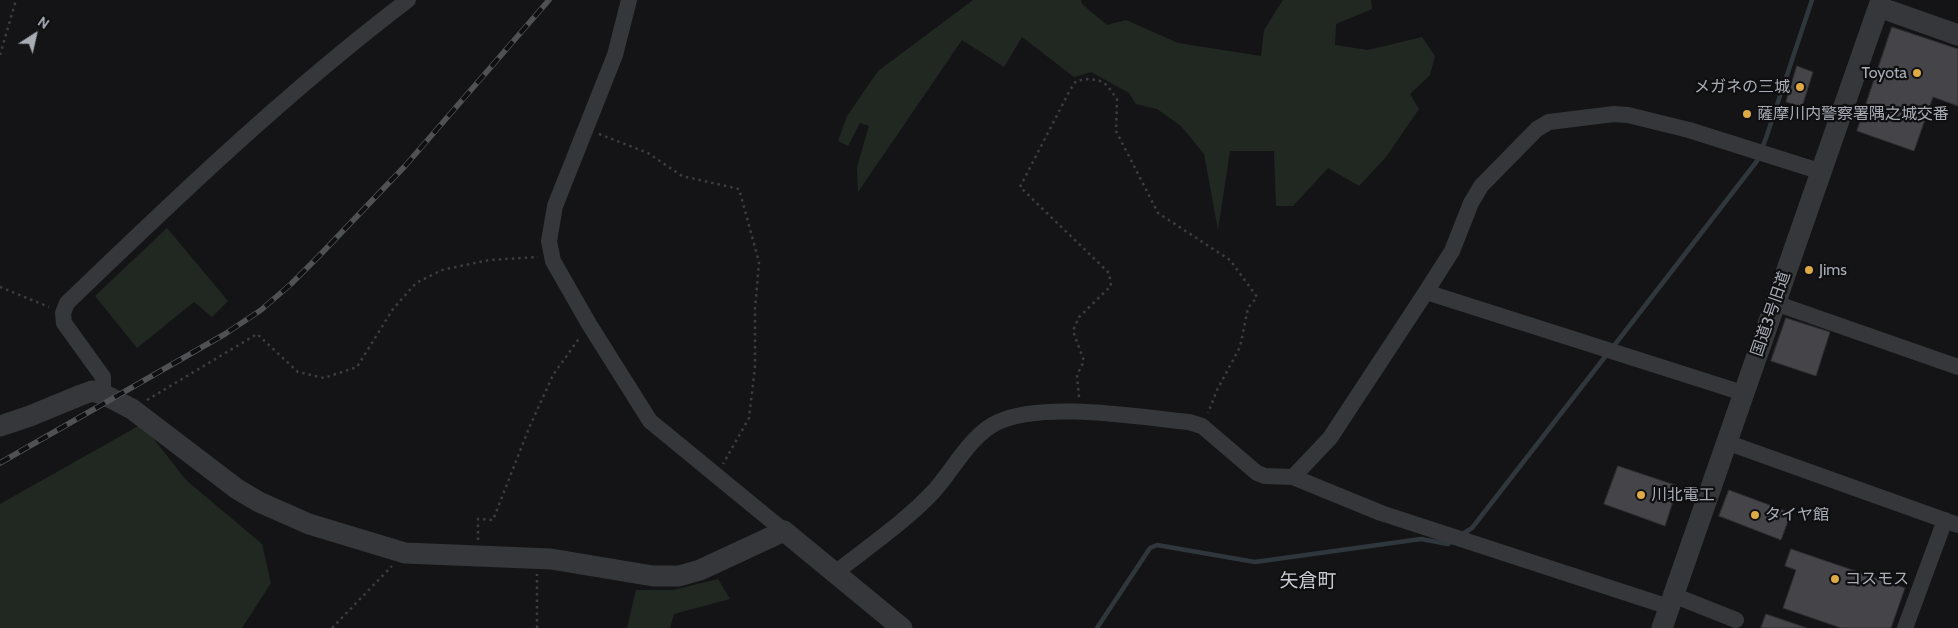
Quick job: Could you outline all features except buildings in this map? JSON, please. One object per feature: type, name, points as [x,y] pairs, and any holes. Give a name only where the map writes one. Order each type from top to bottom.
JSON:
[{"type":"street","points":[[103,394],[103,377],[64,323],[63,313],[67,303],[286,100],[358,38],[408,0]]},
{"type":"street","points":[[629,0],[616,55],[554,206],[549,241],[553,261],[589,324],[650,421],[835,573],[890,624]]},
{"type":"street","points":[[1880,3],[1958,35]]},
{"type":"street","name":"国道3号旧道","points":[[1662,628],[1880,3]]},
{"type":"street","points":[[1293,477],[1330,438],[1426,292],[1452,251],[1471,203],[1481,186],[1537,129],[1549,122],[1614,114],[1628,116],[1689,130],[1822,172]]},
{"type":"street","points":[[1426,292],[1744,393]]},
{"type":"street","points":[[1775,303],[1958,366]]},
{"type":"street","points":[[0,426],[92,391],[103,394],[132,409],[237,489],[258,502],[309,524],[405,553],[551,559],[652,576],[679,576],[700,570],[784,530]]},
{"type":"street","points":[[835,573],[895,526],[934,491],[979,436],[996,423],[1014,416],[1031,413],[1081,412],[1189,422],[1202,426],[1257,473],[1265,476],[1293,477],[1382,513],[1459,538],[1736,620]]},
{"type":"street","points":[[1726,442],[1952,523],[1905,628]]},
{"type":"path","points":[[0,55],[16,0]]},
{"type":"path","points":[[1081,412],[1077,375],[1084,361],[1073,331],[1079,317],[1111,286],[1109,272],[1020,187],[1070,90],[1076,82],[1087,79],[1098,80],[1107,85],[1117,99],[1116,131],[1158,212],[1230,260],[1257,297],[1248,308],[1240,347],[1217,390],[1202,426]]},
{"type":"path","points":[[586,129],[648,153],[682,176],[739,189],[759,262],[755,310],[755,366],[749,418],[716,476]]},
{"type":"path","points":[[132,409],[257,334],[298,372],[324,378],[357,367],[393,309],[416,283],[442,270],[489,260],[552,256]]},
{"type":"path","points":[[0,287],[63,313]]},
{"type":"path","points":[[478,556],[478,519],[493,520],[529,428],[553,376],[589,324]]},
{"type":"path","points":[[332,628],[405,553]]},
{"type":"path","points":[[537,558],[537,628]]},
{"type":"shaded area","points":[[973,0],[1081,0],[1082,4],[1107,25],[1126,20],[1178,43],[1261,56],[1264,30],[1283,0],[1371,0],[1372,9],[1336,24],[1335,45],[1368,50],[1422,37],[1435,56],[1430,75],[1410,94],[1419,109],[1386,157],[1359,186],[1328,168],[1293,206],[1276,206],[1274,151],[1230,151],[1218,230],[1204,154],[1181,126],[1157,109],[1136,104],[1129,93],[1091,72],[1074,77],[1022,37],[1004,67],[962,40],[858,192],[857,167],[869,126],[860,123],[848,146],[838,141],[847,116],[878,71]]},
{"type":"shaded area","points":[[167,228],[228,301],[212,317],[194,302],[137,348],[95,296]]},
{"type":"shaded area","points":[[142,424],[186,480],[262,544],[271,583],[242,628],[0,628],[0,504]]},
{"type":"shaded area","points":[[718,579],[730,599],[674,614],[670,628],[627,628],[636,590],[673,590]]},
{"type":"waterway","points":[[1613,347],[1757,161],[1812,0]]},
{"type":"waterway","points":[[1461,535],[1472,528],[1608,353]]},
{"type":"waterway","points":[[1097,628],[1150,548],[1157,545],[1255,562],[1421,539],[1448,544],[1452,541]]},
{"type":"railway","points":[[0,463],[225,334],[261,310],[291,284],[405,166],[549,0]]},
{"type":"place","name":"Toyota","points":[[1917,73]]},
{"type":"place","name":"メガネの三城","points":[[1800,87]]},
{"type":"place","name":"薩摩川内警察署隅之城交番","points":[[1747,114]]},
{"type":"place","name":"Jims","points":[[1809,270]]},
{"type":"place","name":"川北電工","points":[[1641,495]]},
{"type":"place","name":"タイヤ館","points":[[1755,515]]},
{"type":"place","name":"コスモス","points":[[1835,579]]},
{"type":"district","name":"矢倉町","points":[[1308,581]]}]
